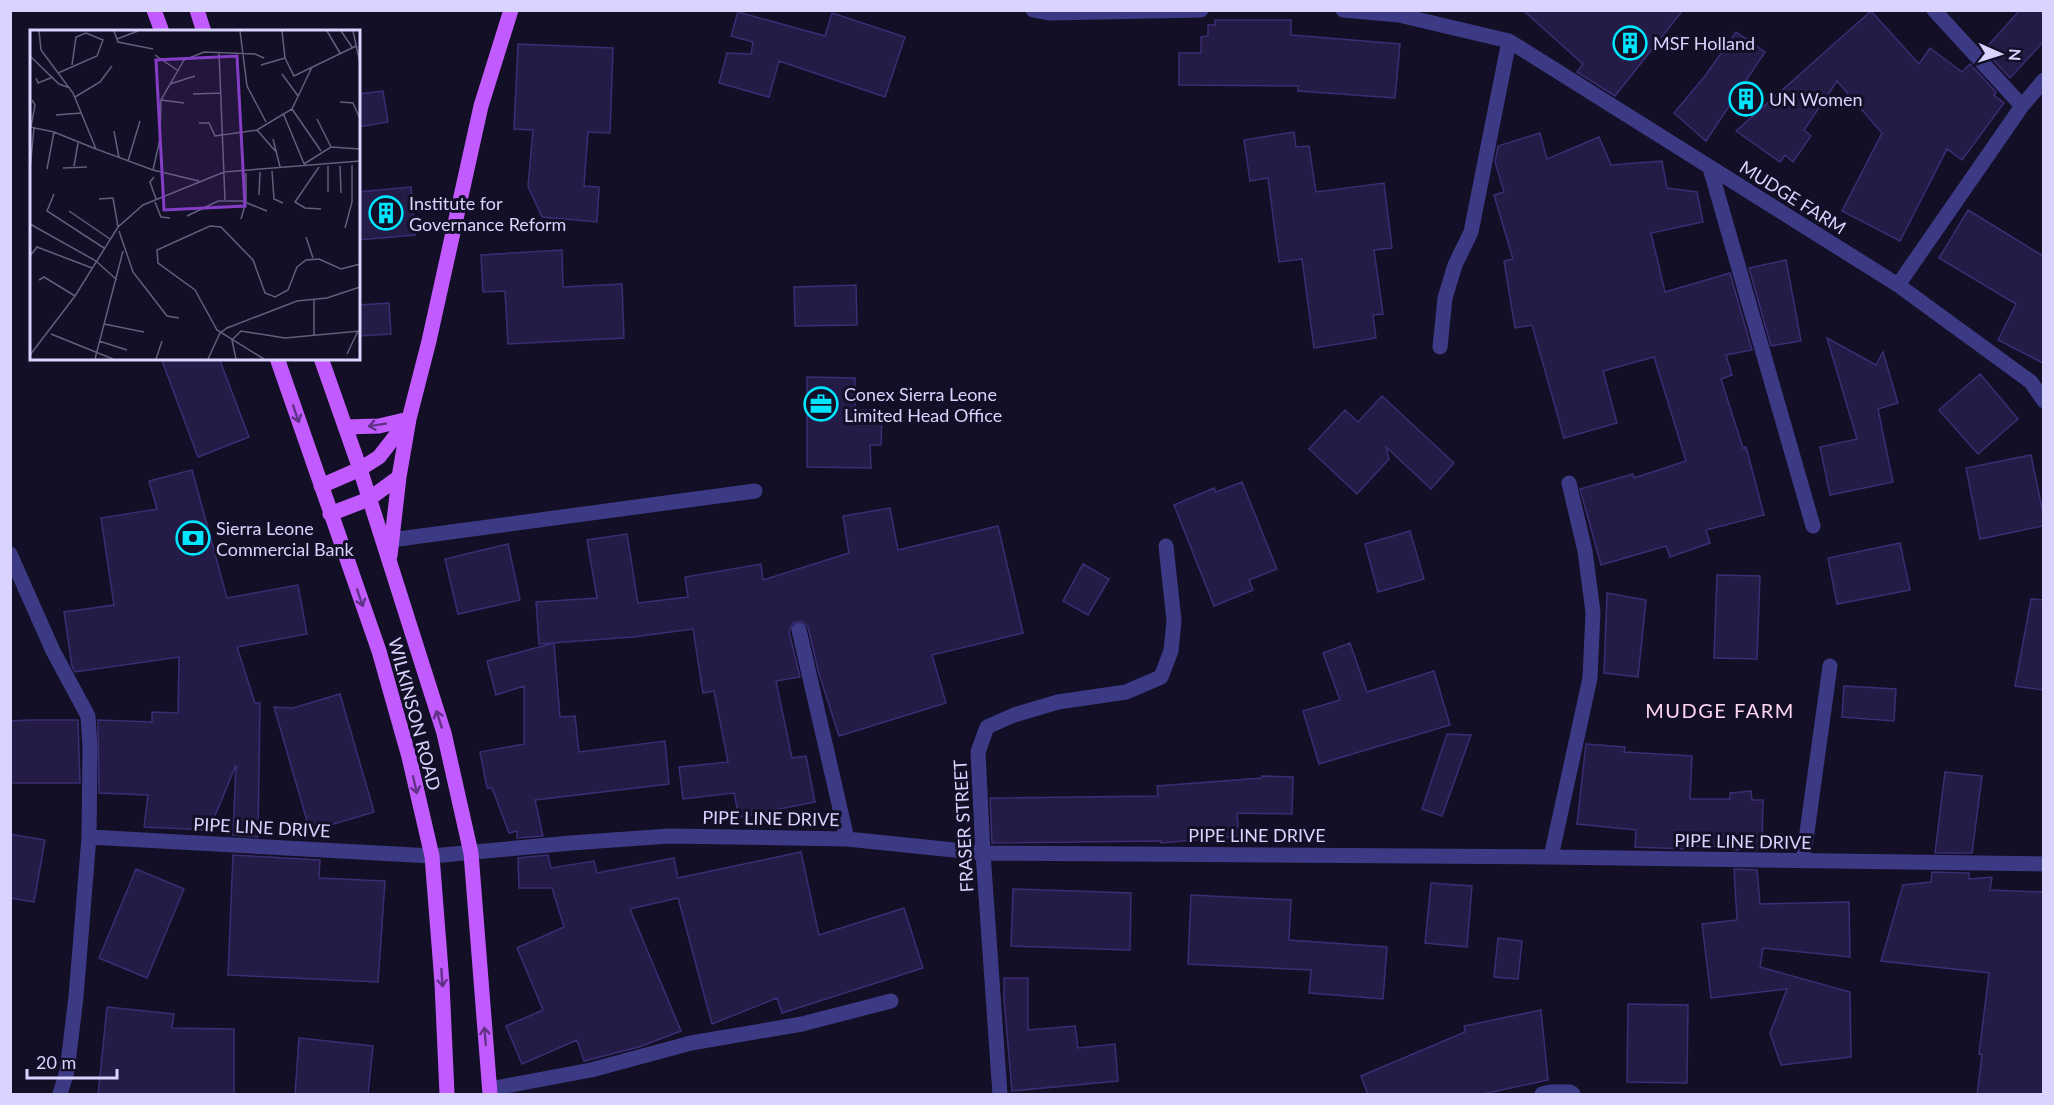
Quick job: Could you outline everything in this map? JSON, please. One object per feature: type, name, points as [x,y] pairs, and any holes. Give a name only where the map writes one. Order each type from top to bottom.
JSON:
[{"type":"main road","points":[[154,10],[161,30]]},
{"type":"main road","points":[[196,10],[203,30]]},
{"type":"main road","points":[[389,562],[399,477],[409,419],[429,341],[481,106],[511,10]]},
{"type":"main road","name":"WILKINSON ROAD","points":[[278,360],[379,651],[409,757],[432,856],[442,983],[447,1095]]},
{"type":"main road","name":"WILKINSON ROAD","points":[[322,360],[360,469],[444,733],[471,853],[490,1092]]},
{"type":"main road","points":[[345,427],[379,426],[409,419]]},
{"type":"main road","points":[[321,486],[360,469],[379,457],[409,419]]},
{"type":"main road","points":[[330,514],[369,499],[399,477]]},
{"type":"street","points":[[1033,10],[1049,13],[1201,10]]},
{"type":"street","name":"MUDGE FARM","points":[[1343,10],[1399,15],[1509,41],[1898,285],[2031,382],[2043,401]]},
{"type":"street","points":[[1934,10],[2022,106]]},
{"type":"street","points":[[1440,347],[1445,298],[1455,265],[1471,232],[1509,41]]},
{"type":"street","points":[[1898,285],[2022,106],[2043,80]]},
{"type":"street","points":[[1710,168],[1812,526]]},
{"type":"street","points":[[1551,857],[1590,678],[1593,612],[1585,552],[1569,483]]},
{"type":"street","points":[[391,540],[755,490]]},
{"type":"street","name":"FRASER STREET","points":[[1000,1095],[978,752],[987,727],[1014,715],[1058,702],[1126,692],[1161,677],[1171,651],[1174,621],[1166,546]]},
{"type":"street","points":[[10,554],[53,651],[88,716],[89,837],[76,997],[67,1071],[60,1095]]},
{"type":"street","points":[[799,630],[847,839]]},
{"type":"street","points":[[1803,861],[1830,666]]},
{"type":"street","name":"PIPE LINE DRIVE","points":[[89,837],[432,856],[669,836],[847,839],[983,853],[1551,857],[2043,864]]},
{"type":"street","points":[[490,1092],[591,1070],[691,1043],[802,1024],[891,1001]]},
{"type":"street","points":[[1542,1095],[1550,1092],[1570,1092],[1573,1095]]},
{"type":"building","points":[[1523,10],[1683,10],[1615,96],[1577,72],[1583,64]]},
{"type":"building","points":[[2020,10],[2043,10],[2043,42],[2010,78],[1984,50]]},
{"type":"building","points":[[1871,11],[1919,64],[1930,48],[1962,72],[1970,64],[1996,92],[1994,95],[2004,103],[1962,160],[1947,149],[1900,241],[1842,211],[1882,133],[1837,81],[1804,130],[1811,136],[1793,162],[1785,155],[1780,162],[1736,131]]},
{"type":"building","points":[[738,12],[825,36],[832,13],[905,37],[885,97],[779,61],[769,97],[719,83],[727,53],[751,54],[753,42],[731,36]]},
{"type":"building","points":[[1215,20],[1291,20],[1291,35],[1400,44],[1395,98],[1298,91],[1298,86],[1179,85],[1179,53],[1201,53],[1201,37],[1208,36],[1208,25],[1215,25]]},
{"type":"building","points":[[1736,32],[1765,52],[1706,141],[1674,113],[1705,76]]},
{"type":"building","points":[[518,44],[613,48],[610,133],[588,132],[584,186],[599,187],[597,222],[542,217],[528,186],[533,130],[514,129]]},
{"type":"building","points":[[383,91],[388,122],[360,127],[360,94]]},
{"type":"building","points":[[1294,132],[1296,147],[1309,146],[1316,192],[1384,183],[1392,248],[1374,250],[1383,314],[1373,315],[1376,338],[1314,348],[1302,259],[1279,262],[1268,178],[1250,181],[1244,140]]},
{"type":"building","points":[[1540,133],[1547,159],[1599,137],[1611,165],[1662,161],[1667,188],[1697,192],[1703,222],[1651,233],[1665,292],[1730,273],[1752,350],[1726,355],[1732,375],[1721,379],[1743,448],[1746,447],[1764,515],[1706,530],[1710,543],[1670,557],[1666,546],[1601,565],[1580,489],[1633,474],[1634,478],[1686,461],[1654,357],[1603,371],[1617,423],[1564,438],[1532,325],[1515,328],[1504,261],[1513,259],[1494,195],[1504,192],[1495,162],[1498,146]]},
{"type":"building","name":"Institute for Governance Reform","points":[[411,187],[415,235],[360,240],[360,192]]},
{"type":"building","points":[[1968,210],[2043,256],[2043,363],[1998,340],[2016,304],[1939,258]]},
{"type":"building","points":[[562,250],[563,287],[622,284],[624,338],[508,344],[505,291],[483,292],[481,255]]},
{"type":"building","points":[[1786,260],[1801,341],[1771,346],[1749,268]]},
{"type":"building","points":[[856,285],[857,325],[795,326],[794,287]]},
{"type":"building","points":[[389,303],[391,334],[360,336],[360,305]]},
{"type":"building","points":[[1827,338],[1876,365],[1883,352],[1898,403],[1878,409],[1893,482],[1830,495],[1820,447],[1857,439]]},
{"type":"building","points":[[162,360],[220,360],[249,437],[198,457]]},
{"type":"building","points":[[1980,374],[2018,419],[1978,454],[1939,410]]},
{"type":"building","points":[[807,377],[855,378],[855,410],[882,411],[881,445],[870,445],[871,468],[807,467]]},
{"type":"building","points":[[1382,396],[1454,463],[1431,489],[1386,447],[1389,459],[1357,494],[1309,449],[1345,410],[1358,422]]},
{"type":"building","points":[[2031,455],[2043,513],[2043,526],[1980,539],[1966,468]]},
{"type":"building","points":[[192,470],[227,598],[298,585],[307,634],[237,647],[255,703],[260,703],[258,837],[233,835],[236,765],[209,830],[144,827],[148,795],[99,793],[98,720],[152,722],[152,712],[178,713],[179,657],[75,672],[72,666],[64,612],[114,605],[101,518],[157,509],[149,481]]},
{"type":"building","points":[[1242,482],[1277,569],[1249,580],[1253,590],[1214,606],[1174,505],[1214,488],[1216,492]]},
{"type":"building","points":[[890,508],[898,550],[998,526],[1023,633],[932,655],[946,703],[839,736],[819,674],[808,627],[801,621],[793,623],[789,632],[800,677],[776,681],[792,758],[806,756],[815,802],[739,817],[734,793],[683,799],[679,767],[728,762],[714,691],[703,693],[693,629],[633,637],[539,644],[536,602],[597,598],[587,540],[627,534],[638,603],[688,597],[685,577],[761,564],[763,580],[849,553],[843,516]]},
{"type":"building","points":[[1410,531],[1424,579],[1378,592],[1365,544]]},
{"type":"building","points":[[1900,543],[1910,590],[1837,604],[1828,558]]},
{"type":"building","points":[[508,544],[520,600],[458,614],[445,559]]},
{"type":"building","points":[[1083,564],[1109,579],[1088,615],[1063,601]]},
{"type":"building","points":[[1717,575],[1760,576],[1757,659],[1714,658]]},
{"type":"building","points":[[1607,593],[1646,600],[1638,677],[1604,673]]},
{"type":"building","points":[[2031,599],[2043,600],[2043,690],[2015,686]]},
{"type":"building","points":[[554,643],[560,717],[575,716],[579,752],[665,741],[669,784],[535,800],[543,836],[517,838],[517,831],[509,833],[492,788],[487,788],[480,752],[524,744],[524,686],[496,695],[487,661]]},
{"type":"building","points":[[1350,643],[1367,692],[1434,671],[1450,725],[1319,764],[1303,711],[1340,700],[1323,653]]},
{"type":"building","points":[[1844,686],[1896,689],[1894,721],[1842,717]]},
{"type":"building","points":[[340,694],[374,812],[310,831],[274,707],[293,708]]},
{"type":"building","points":[[78,720],[80,783],[10,783],[10,721]]},
{"type":"building","points":[[1447,734],[1471,735],[1442,816],[1422,809]]},
{"type":"building","points":[[1586,744],[1625,747],[1624,752],[1692,756],[1690,799],[1730,799],[1730,793],[1751,791],[1752,800],[1763,800],[1762,848],[1733,850],[1733,847],[1687,846],[1686,849],[1635,847],[1636,830],[1577,824]]},
{"type":"building","points":[[1945,772],[1982,776],[1972,853],[1935,853]]},
{"type":"building","points":[[1262,776],[1293,777],[1292,814],[1237,813],[1239,836],[1161,843],[1161,841],[992,843],[990,798],[1158,796],[1157,786],[1262,778]]},
{"type":"building","points":[[10,834],[45,840],[34,902],[10,898]]},
{"type":"building","points":[[801,852],[819,935],[904,908],[923,968],[782,1013],[777,998],[712,1024],[678,898],[630,909],[681,1031],[639,1047],[584,1061],[577,1040],[522,1064],[506,1026],[543,1010],[517,948],[564,927],[552,888],[519,888],[518,858],[548,855],[551,868],[594,861],[597,873],[674,858],[678,878]]},
{"type":"building","points":[[233,855],[320,860],[319,878],[385,881],[378,982],[228,975]]},
{"type":"building","points":[[136,869],[184,889],[147,978],[99,958]]},
{"type":"building","points":[[1734,869],[1757,870],[1760,904],[1849,902],[1850,957],[1763,948],[1760,967],[1850,992],[1851,1057],[1781,1065],[1770,1033],[1787,989],[1711,998],[1702,924],[1737,920]]},
{"type":"building","points":[[1932,872],[1969,873],[1969,879],[1992,877],[1990,890],[2043,892],[2043,1095],[1977,1095],[1982,1055],[1979,1054],[1989,973],[1881,961],[1903,885],[1931,882]]},
{"type":"building","points":[[1431,883],[1472,886],[1467,947],[1425,943]]},
{"type":"building","points":[[1013,889],[1131,893],[1130,950],[1011,946]]},
{"type":"building","points":[[1191,895],[1291,900],[1289,940],[1387,947],[1383,999],[1309,993],[1311,970],[1188,964]]},
{"type":"building","points":[[1498,938],[1522,941],[1518,979],[1494,977]]},
{"type":"building","points":[[1004,978],[1028,978],[1028,1030],[1075,1026],[1078,1048],[1115,1044],[1118,1081],[1012,1091]]},
{"type":"building","points":[[1628,1004],[1688,1005],[1687,1083],[1627,1082]]},
{"type":"building","points":[[107,1007],[174,1014],[172,1028],[234,1029],[234,1095],[98,1095]]},
{"type":"building","points":[[1541,1010],[1548,1080],[1478,1095],[1368,1095],[1361,1076],[1465,1032],[1464,1026]]},
{"type":"building","points":[[299,1038],[373,1046],[368,1095],[295,1095]]},
{"type":"place","name":"MSF Holland","points":[[1630,43]]},
{"type":"place","name":"UN Women","points":[[1746,99]]},
{"type":"place","name":"Institute for Governance Reform","points":[[386,213]]},
{"type":"place","name":"Conex Sierra Leone Limited Head Office","points":[[821,404]]},
{"type":"place","name":"Sierra Leone Commercial Bank","points":[[193,538]]},
{"type":"district","name":"MUDGE FARM","points":[[1720,710]]}]
